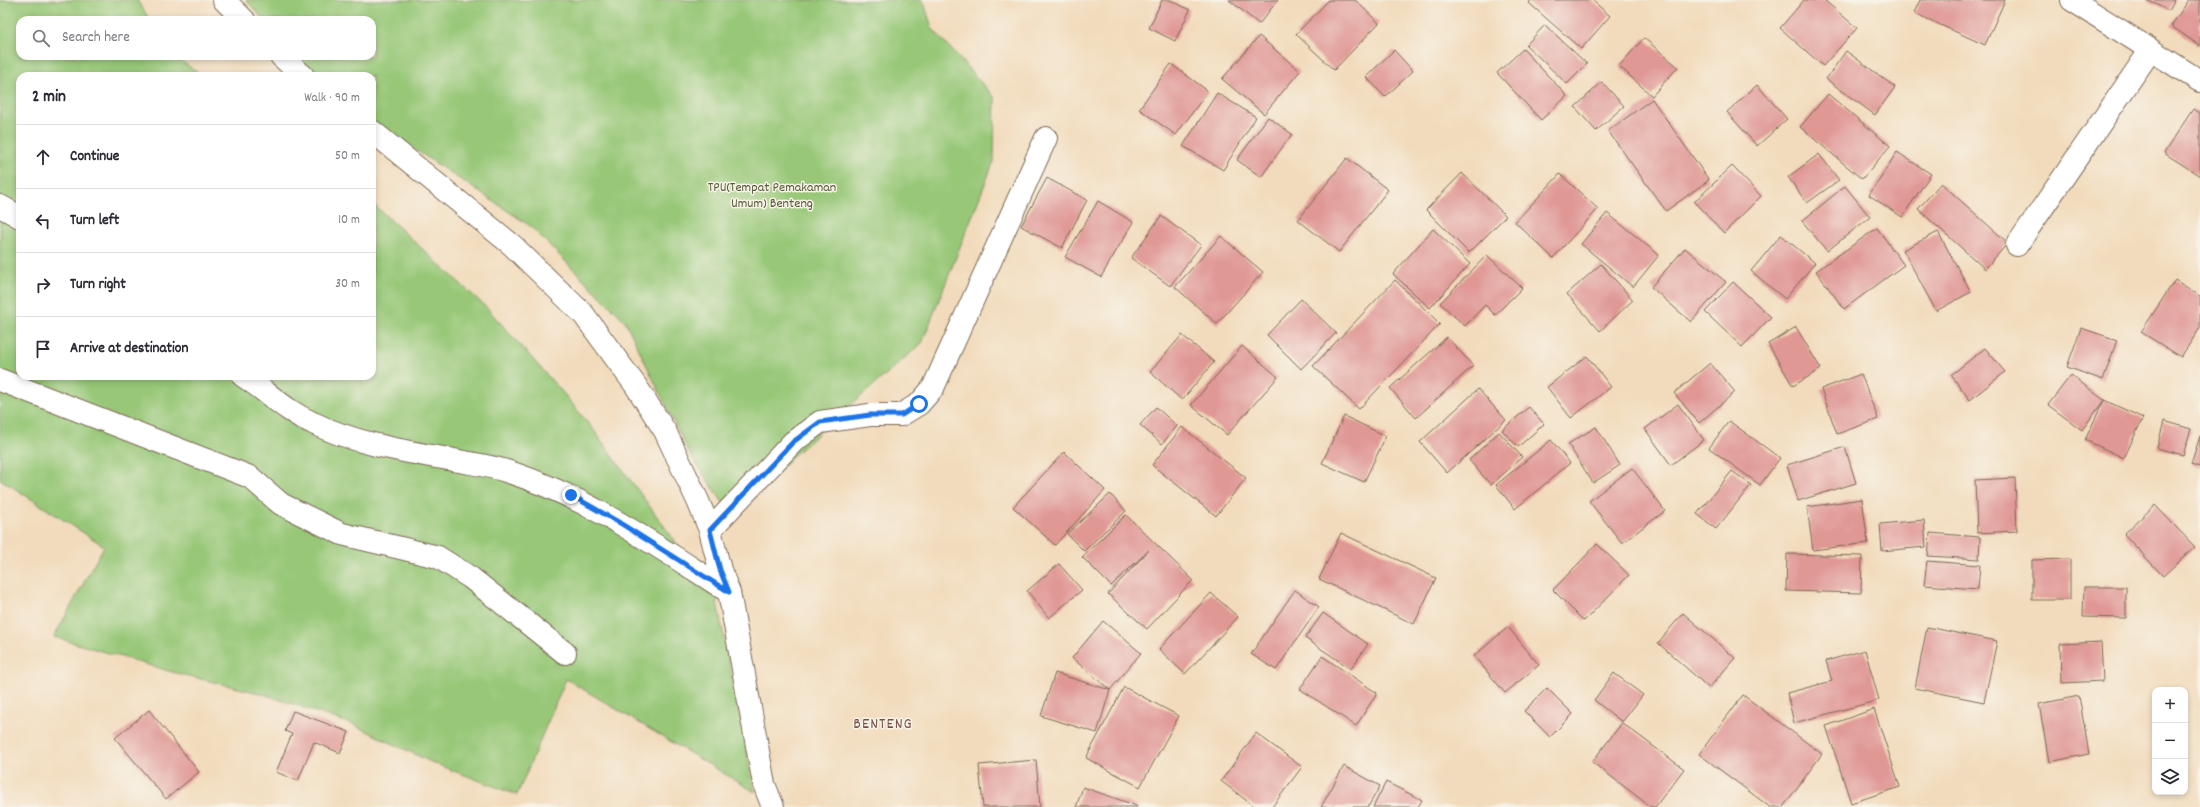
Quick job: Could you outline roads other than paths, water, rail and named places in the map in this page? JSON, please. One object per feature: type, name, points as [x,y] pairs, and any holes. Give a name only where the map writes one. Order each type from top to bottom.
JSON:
[{"type":"street","points":[[224,0],[240,16]]},
{"type":"street","points":[[2072,0],[2150,51],[2200,81]]},
{"type":"street","points":[[2016,245],[2150,51]]},
{"type":"street","points":[[285,60],[299,72]]},
{"type":"street","points":[[376,135],[512,245],[584,315],[636,386],[665,431],[710,530],[720,570],[729,592],[763,776],[773,807]]},
{"type":"street","points":[[710,530],[793,442],[820,422],[870,415],[902,415],[919,404],[933,388],[1046,138]]},
{"type":"street","points":[[0,206],[16,215]]},
{"type":"street","points":[[0,380],[250,478],[281,504],[342,534],[438,557],[471,578],[565,653]]},
{"type":"street","points":[[248,380],[286,410],[320,426],[390,448],[505,470],[571,495],[620,523],[729,592]]},
{"type":"district","name":"BENTENG","points":[[883,722]]},
{"type":"park label","name":"TPU(Tempat Pemakaman Umum) Benteng","points":[[772,194]]}]
